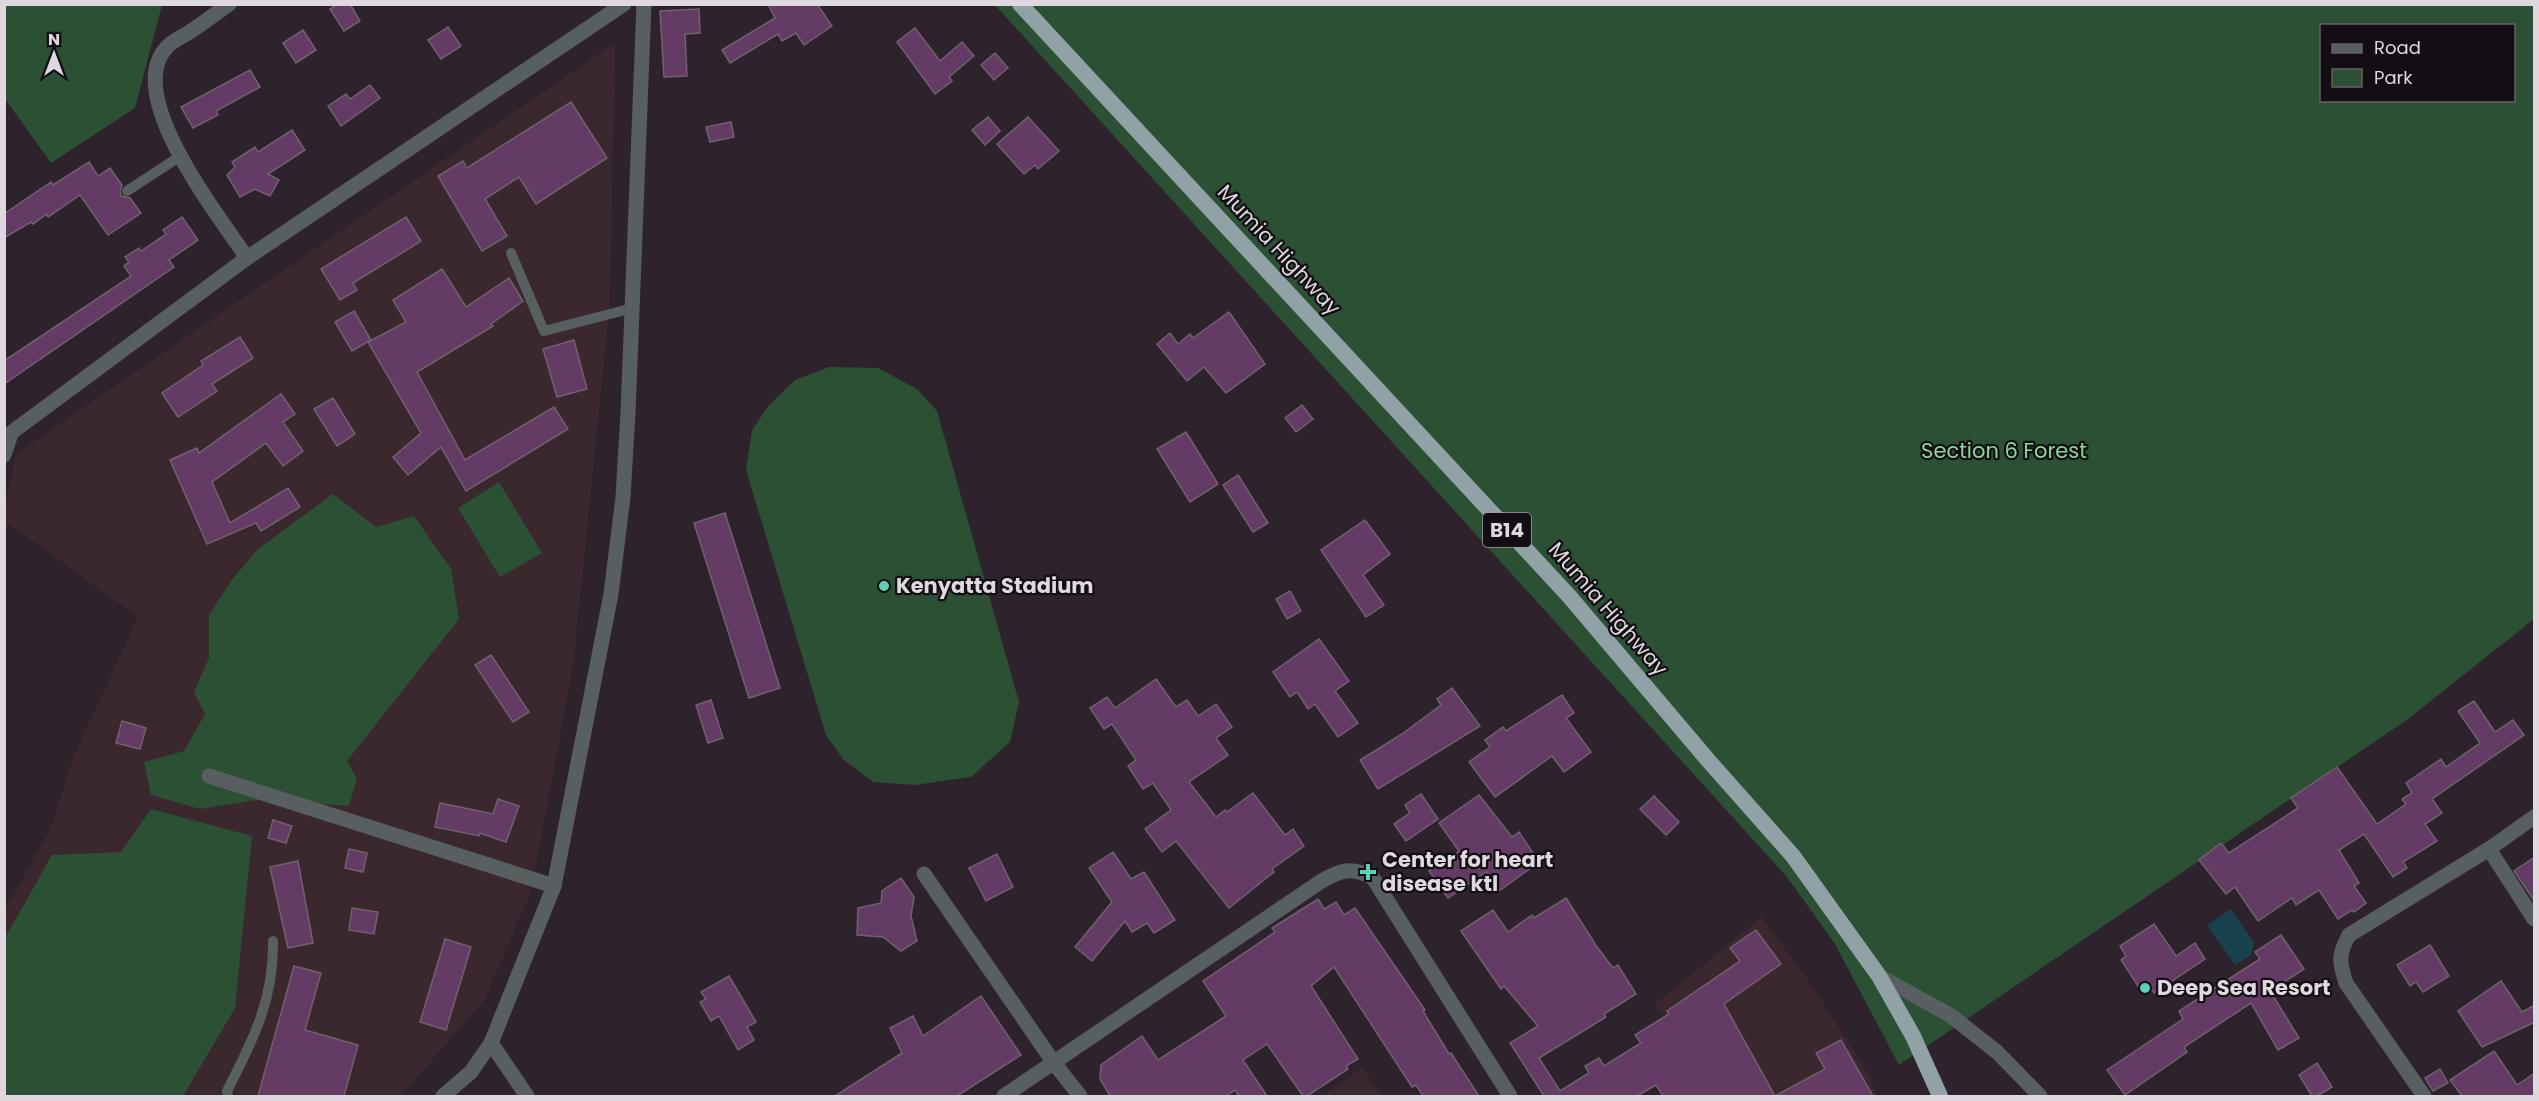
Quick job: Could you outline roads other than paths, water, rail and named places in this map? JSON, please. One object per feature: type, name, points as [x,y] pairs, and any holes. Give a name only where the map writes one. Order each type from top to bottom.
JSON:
[{"type":"highway","name":"Mumia Highway","points":[[1020,4],[1569,597],[1793,856],[1879,976],[1913,1036],[1940,1096]]},
{"type":"street","points":[[229,4],[167,47],[157,64],[154,89],[160,112],[179,157],[247,258]]},
{"type":"street","points":[[4,455],[8,436],[247,258],[624,4]]},
{"type":"street","points":[[443,1096],[471,1072],[491,1043],[554,886],[611,594],[623,497],[633,308],[644,4]]},
{"type":"street","points":[[209,776],[554,886]]},
{"type":"street","points":[[2424,1096],[2346,983],[2340,966],[2340,950],[2349,935],[2535,818]]},
{"type":"street","points":[[2489,849],[2535,919]]},
{"type":"street","points":[[1004,1096],[1320,882],[1335,873],[1349,869],[1361,871],[1373,878],[1510,1096]]},
{"type":"street","points":[[924,874],[1054,1063],[1080,1096]]},
{"type":"street","points":[[1879,976],[1950,1015],[1997,1052],[2040,1096]]},
{"type":"street","points":[[491,1043],[527,1096]]},
{"type":"lane","points":[[127,191],[179,157]]},
{"type":"lane","points":[[511,253],[544,331],[633,308]]},
{"type":"lane","points":[[228,1096],[227,1091],[259,1027],[273,966],[273,941]]},
{"type":"water","points":[[2231,909],[2254,943],[2251,955],[2235,965],[2207,925]]},
{"type":"place","name":"Kenyatta Stadium","points":[[884,586]]},
{"type":"place","name":"Center for heart disease ktl","points":[[1368,872]]},
{"type":"place","name":"Deep Sea Resort","points":[[2145,988]]},
{"type":"park label","name":"Section 6 Forest","points":[[2004,451]]}]
